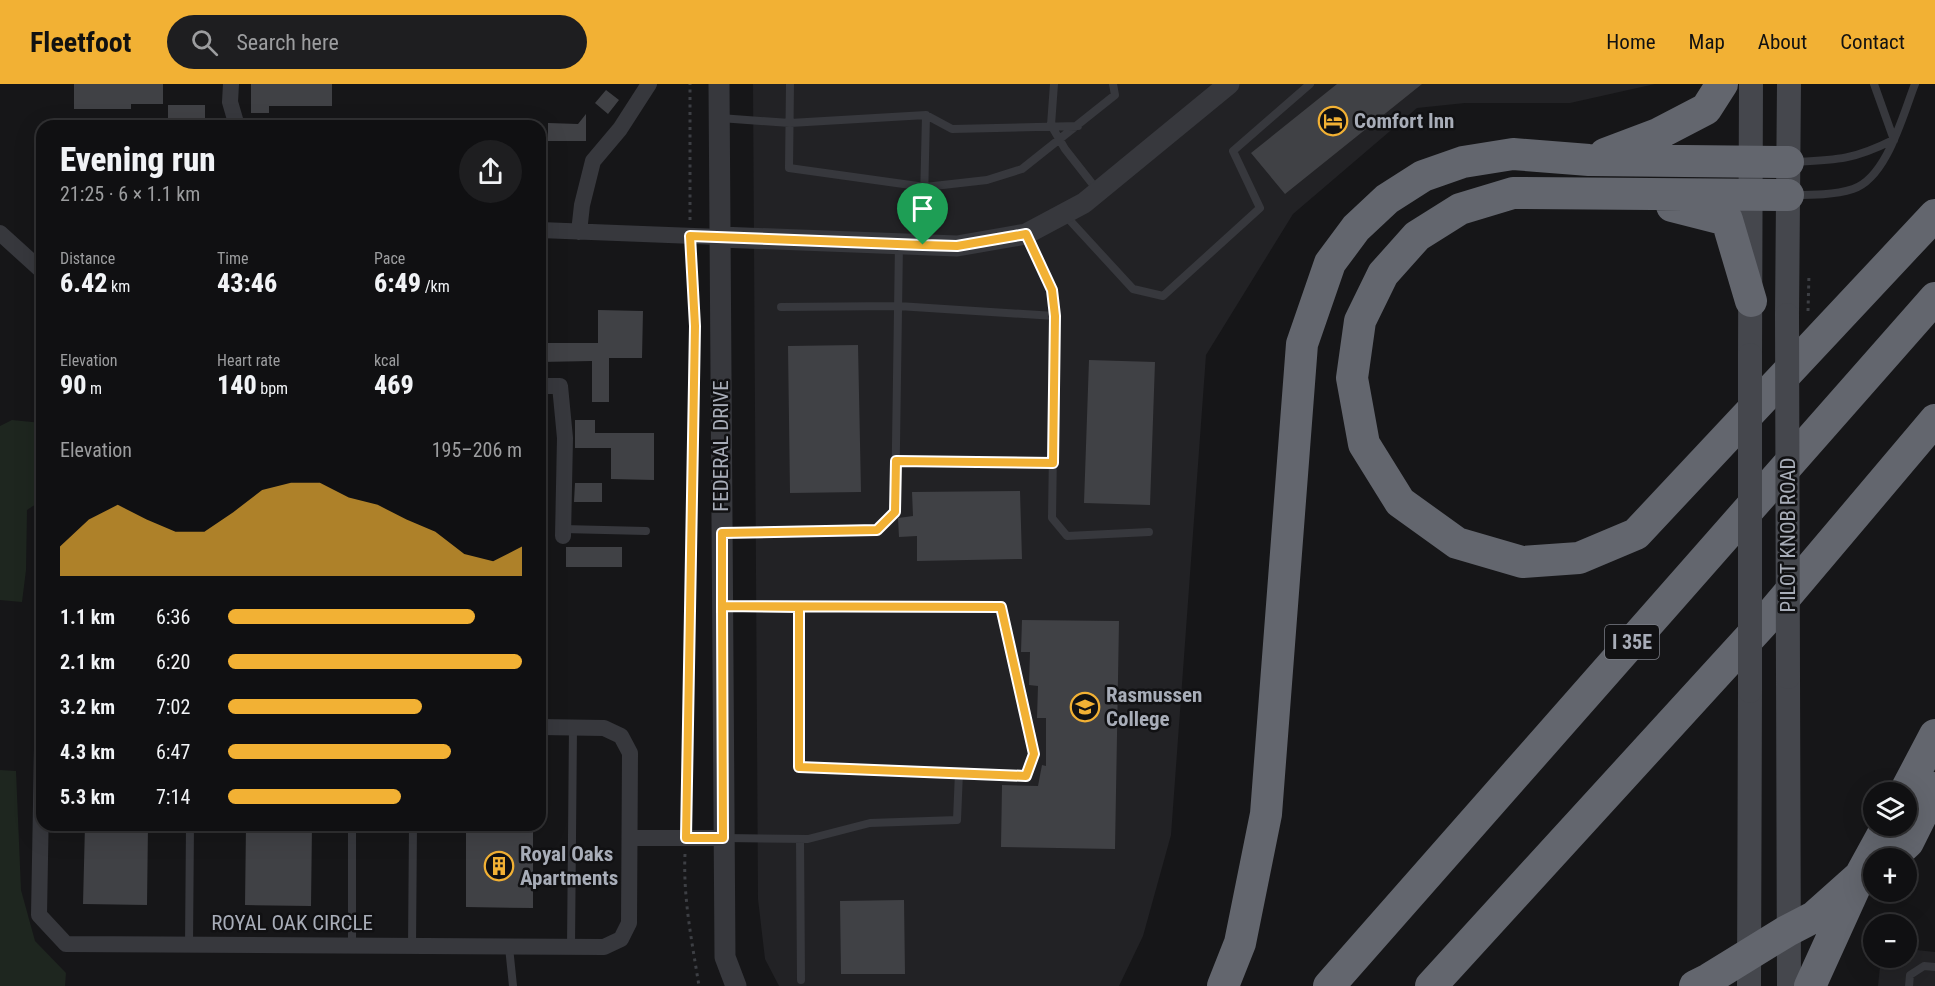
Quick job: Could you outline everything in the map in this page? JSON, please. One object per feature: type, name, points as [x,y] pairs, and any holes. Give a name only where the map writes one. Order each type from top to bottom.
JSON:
[{"type":"highway","points":[[1589,160],[1659,134],[1706,109],[1722,84]]},
{"type":"highway","points":[[1223,986],[1239,943],[1266,814],[1302,344],[1330,263],[1356,228],[1387,199],[1423,176],[1463,162],[1513,154],[1589,160],[1788,162]]},
{"type":"highway","points":[[1788,195],[1513,193],[1460,209],[1417,236],[1383,274],[1360,321],[1352,378],[1364,444],[1400,502],[1457,543],[1522,562],[1580,558],[1636,534],[1935,215]]},
{"type":"highway","points":[[1628,194],[1727,220],[1751,301]]},
{"type":"highway","name":"I 35E","points":[[1329,986],[1935,298]]},
{"type":"highway","points":[[1431,986],[1772,613],[1935,420]]},
{"type":"highway","points":[[1910,782],[1935,735]]},
{"type":"highway","points":[[1899,848],[1908,842],[1935,788]]},
{"type":"highway","points":[[1695,986],[1814,917],[1863,875]]},
{"type":"highway","points":[[1810,986],[1863,885]]},
{"type":"main road","name":"PILOT KNOB ROAD","points":[[1749,986],[1752,162],[1750,84]]},
{"type":"main road","name":"PILOT KNOB ROAD","points":[[1789,84],[1787,315],[1787,931],[1789,986]]},
{"type":"street","points":[[231,84],[230,102],[235,120]]},
{"type":"street","points":[[579,232],[582,205],[593,161],[620,129],[649,84]]},
{"type":"street","name":"FEDERAL DRIVE","points":[[719,84],[725,957],[736,986]]},
{"type":"street","points":[[546,230],[957,246],[1026,234],[1084,203],[1229,84]]},
{"type":"street","points":[[0,233],[36,266]]},
{"type":"street","points":[[546,386],[560,386],[565,438],[562,532]]},
{"type":"street","name":"ROYAL OAK CIRCLE","points":[[41,831],[39,915],[66,944],[604,947],[621,939],[629,923],[630,753],[621,736],[604,728],[546,727]]},
{"type":"street","points":[[631,838],[723,838]]},
{"type":"lane","points":[[790,84],[789,168],[925,187],[987,180],[1022,169],[1115,95],[1113,84]]},
{"type":"lane","points":[[1054,84],[1051,125],[1060,141],[1098,192]]},
{"type":"lane","points":[[1064,214],[1133,289],[1163,296],[1260,208],[1233,151],[1310,84]]},
{"type":"lane","points":[[1874,84],[1894,140]]},
{"type":"lane","points":[[1788,195],[1821,195],[1855,189],[1874,175],[1894,140],[1915,84]]},
{"type":"lane","points":[[720,118],[790,123],[926,115],[952,129],[1078,126]]},
{"type":"lane","points":[[923,245],[926,115]]},
{"type":"lane","points":[[1788,162],[1836,161],[1864,154],[1894,140]]},
{"type":"lane","points":[[1026,234],[1052,290],[1055,316],[1052,518],[1067,536],[1149,531]]},
{"type":"lane","points":[[722,533],[877,530],[895,512],[898,244]]},
{"type":"lane","points":[[780,307],[898,306],[1055,316]]},
{"type":"lane","points":[[896,461],[1053,463]]},
{"type":"lane","points":[[562,532],[646,531]]},
{"type":"lane","points":[[722,606],[1001,607],[1034,754],[1026,776],[799,767],[799,607]]},
{"type":"lane","points":[[570,947],[573,728]]},
{"type":"lane","points":[[723,838],[800,839],[870,823],[957,820],[959,772]]},
{"type":"lane","points":[[189,945],[190,831]]},
{"type":"lane","points":[[352,831],[352,946]]},
{"type":"lane","points":[[412,831],[412,946]]},
{"type":"lane","points":[[800,839],[801,980]]},
{"type":"lane","points":[[509,947],[513,986]]},
{"type":"lane","points":[[1909,986],[1910,975],[1924,966],[1935,967]]},
{"type":"path","points":[[690,84],[690,236],[695,326],[684,874],[699,986]]},
{"type":"shaded area","points":[[753,84],[1655,84],[1570,103],[1465,103],[1417,108],[1293,214],[1206,355],[1171,835],[1143,936],[1119,986],[779,986],[765,959],[758,899]]},
{"type":"shaded area","points":[[12,420],[36,422],[36,504],[27,510],[26,570],[22,602],[0,600],[0,426]]},
{"type":"shaded area","points":[[0,770],[16,771],[21,890],[35,941],[66,973],[65,986],[0,986]]},
{"type":"shaded area","points":[[1917,950],[1935,952],[1935,986],[1878,986],[1880,968],[1917,968]]},
{"type":"building","points":[[74,84],[163,84],[163,104],[131,104],[131,109],[74,109]]},
{"type":"building","points":[[251,84],[332,84],[332,106],[269,106],[269,113],[251,113]]},
{"type":"building","name":"Comfort Inn","points":[[1337,84],[1422,84],[1285,194],[1251,153]]},
{"type":"building","points":[[606,90],[619,100],[608,114],[595,103]]},
{"type":"building","points":[[168,105],[205,105],[205,120],[168,120]]},
{"type":"building","points":[[586,114],[586,141],[548,141],[548,123],[578,124]]},
{"type":"building","points":[[598,310],[643,311],[642,358],[609,358],[609,402],[592,402],[592,361],[546,362],[546,343],[598,343]]},
{"type":"building","points":[[858,345],[861,492],[790,493],[788,346]]},
{"type":"building","points":[[1089,360],[1155,362],[1150,505],[1084,503]]},
{"type":"building","points":[[575,420],[595,420],[595,433],[654,433],[654,480],[611,479],[611,448],[575,448]]},
{"type":"building","points":[[575,483],[602,483],[602,502],[574,502]]},
{"type":"building","points":[[1020,491],[1022,559],[917,561],[917,536],[899,537],[898,518],[913,516],[912,492]]},
{"type":"building","points":[[566,547],[622,547],[622,567],[566,567]]},
{"type":"building","points":[[1022,620],[1119,621],[1115,849],[1001,847],[1002,785],[1038,786],[1042,765],[1046,766],[1046,718],[1037,718],[1038,686],[1029,685],[1030,652],[1021,652]]},
{"type":"building","points":[[85,831],[148,831],[147,905],[83,904]]},
{"type":"building","points":[[246,831],[312,831],[311,906],[245,905]]},
{"type":"building","name":"Royal Oaks Apartments","points":[[466,831],[533,831],[533,908],[466,907]]},
{"type":"building","points":[[904,900],[905,974],[841,974],[840,901]]},
{"type":"place","name":"Comfort Inn","points":[[1333,121]]},
{"type":"place","name":"Rasmussen College","points":[[1085,707]]},
{"type":"place","name":"Royal Oaks Apartments","points":[[499,866]]},
{"type":"route","points":[[923,245],[690,236],[695,326],[686,838],[723,838],[722,606],[1001,607],[1006,621],[1034,754],[1026,776],[799,767],[799,607],[722,606],[722,533],[877,530],[895,512],[896,461],[1053,463],[1055,316],[1052,290],[1026,234],[957,246],[923,245]]}]
